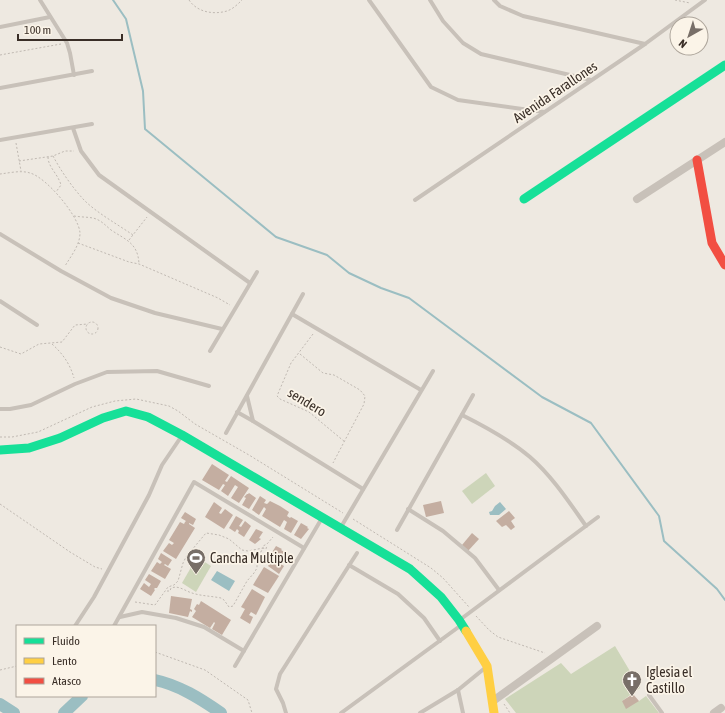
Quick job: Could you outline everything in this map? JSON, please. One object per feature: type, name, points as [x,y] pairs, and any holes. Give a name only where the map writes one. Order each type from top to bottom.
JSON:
[{"type":"street","points":[[524,199],[725,65]]},
{"type":"street","points":[[637,199],[725,142]]},
{"type":"street","points":[[697,160],[712,244],[725,265]]},
{"type":"street","points":[[0,450],[29,448],[60,438],[102,418],[126,412],[148,417],[182,435],[340,528],[374,546],[410,569],[441,597],[460,622],[487,666],[496,699],[494,713]]},
{"type":"street","points":[[496,699],[598,626]]},
{"type":"street","points":[[714,713],[721,708]]},
{"type":"lane","points":[[40,0],[67,43],[74,75]]},
{"type":"lane","points":[[370,0],[431,87],[458,100],[545,112]]},
{"type":"lane","points":[[430,0],[443,21],[463,43],[481,54],[592,80]]},
{"type":"lane","points":[[494,0],[500,6],[523,16],[645,44]]},
{"type":"lane","name":"Avenida Farallones","points":[[415,200],[645,44],[705,0]]},
{"type":"lane","points":[[0,27],[50,17]]},
{"type":"lane","points":[[0,88],[92,71]]},
{"type":"lane","points":[[0,140],[92,124]]},
{"type":"lane","points":[[73,128],[81,151],[99,175],[250,283]]},
{"type":"lane","points":[[0,234],[61,271],[111,298],[155,313],[222,329]]},
{"type":"lane","points":[[210,351],[257,272]]},
{"type":"lane","points":[[226,433],[303,294]]},
{"type":"lane","points":[[0,301],[37,325]]},
{"type":"lane","points":[[292,314],[421,390]]},
{"type":"lane","points":[[0,409],[10,410],[31,405],[76,384],[107,372],[157,371],[209,386]]},
{"type":"lane","points":[[340,528],[433,371]]},
{"type":"lane","points":[[397,530],[473,395]]},
{"type":"lane","points":[[246,396],[253,421]]},
{"type":"lane","points":[[237,412],[363,489]]},
{"type":"lane","points":[[462,415],[491,429],[530,457],[562,491],[586,526]]},
{"type":"lane","points":[[76,625],[94,598],[149,495],[162,465],[182,435]]},
{"type":"lane","points":[[115,625],[194,482],[304,548]]},
{"type":"lane","points":[[408,509],[443,531],[475,558],[499,590]]},
{"type":"lane","points":[[235,666],[322,517]]},
{"type":"lane","points":[[341,713],[440,641],[460,622],[499,590],[598,517]]},
{"type":"lane","points":[[286,713],[276,689],[280,674],[357,553]]},
{"type":"lane","points":[[349,565],[398,594],[424,618],[440,641]]},
{"type":"lane","points":[[120,617],[142,612],[176,618],[204,627],[244,651]]},
{"type":"lane","points":[[420,713],[458,690],[487,666]]},
{"type":"lane","points":[[458,690],[463,713]]},
{"type":"lane","points":[[649,695],[662,713]]},
{"type":"path","points":[[189,0],[195,7],[205,12],[215,13],[227,11],[242,0]]},
{"type":"path","points":[[675,0],[698,5]]},
{"type":"path","points":[[0,55],[67,43]]},
{"type":"path","points":[[14,137],[22,172]]},
{"type":"path","points":[[19,161],[53,156],[65,151],[81,151]]},
{"type":"path","points":[[53,156],[84,200],[132,235]]},
{"type":"path","points":[[48,157],[48,161],[59,179],[60,185],[56,193]]},
{"type":"path","points":[[0,174],[22,172],[32,173],[56,193],[74,216],[80,233],[78,243],[61,271]]},
{"type":"path","points":[[129,240],[150,212]]},
{"type":"path","points":[[74,216],[93,218],[101,221],[110,229],[129,240],[139,255],[140,264]]},
{"type":"path","points":[[78,243],[129,262],[140,264],[218,298],[235,309]]},
{"type":"path","points":[[0,347],[21,354],[39,344],[62,342],[75,325],[94,322],[98,328],[95,334],[92,334],[86,330],[88,324]]},
{"type":"path","name":"sendero","points":[[317,329],[299,354],[290,363],[277,396],[280,399],[309,412],[345,442]]},
{"type":"path","points":[[52,344],[68,362],[76,384]]},
{"type":"path","points":[[299,354],[323,373],[334,375],[360,390],[365,396],[364,404],[330,468]]},
{"type":"path","points":[[0,504],[70,552],[95,567],[108,571]]},
{"type":"path","points":[[166,590],[170,591],[171,588],[174,587],[181,588],[192,593],[221,598],[230,607],[232,606],[247,581],[257,568],[257,559],[263,546],[267,544],[277,531]]},
{"type":"path","points":[[129,600],[156,605],[168,587],[171,587],[178,581],[183,562],[206,533],[219,535],[229,539],[242,550],[248,551],[263,548],[266,549],[267,544]]},
{"type":"path","points":[[156,652],[205,670],[248,700],[252,713]]},
{"type":"path","points":[[0,670],[16,666]]},
{"type":"path","points":[[496,699],[510,713]]},
{"type":"green space","points":[[486,473],[495,486],[472,504],[462,491]]},
{"type":"green space","name":"Cancha Multiple","points":[[197,557],[211,566],[196,592],[182,583]]},
{"type":"green space","points":[[615,646],[640,688],[622,701],[639,701],[646,696],[659,713],[516,713],[505,699],[561,663],[571,674]]},
{"type":"water","points":[[500,502],[506,509],[499,515],[490,515],[489,512],[492,511]]},
{"type":"water","points":[[217,571],[235,581],[229,591],[211,580]]},
{"type":"building","points":[[212,464],[229,475],[225,481],[227,482],[231,476],[249,488],[239,503],[231,498],[238,487],[235,485],[228,496],[221,491],[225,485],[223,484],[219,490],[202,480]]},
{"type":"building","points":[[249,493],[256,498],[249,509],[242,505],[246,498],[244,497]]},
{"type":"building","points":[[260,496],[266,500],[264,503],[267,504],[270,501],[280,506],[289,512],[287,516],[298,521],[291,533],[284,529],[287,522],[284,520],[280,527],[262,516],[266,509],[264,507],[259,515],[252,510]]},
{"type":"building","points":[[441,501],[444,513],[426,517],[423,505]]},
{"type":"building","points":[[214,502],[222,508],[219,513],[221,514],[225,509],[233,515],[224,529],[205,517]]},
{"type":"building","points":[[509,511],[515,518],[511,521],[515,527],[511,530],[506,525],[502,527],[496,521]]},
{"type":"building","points":[[185,512],[196,519],[193,525],[189,523],[195,528],[176,559],[163,551],[169,543],[172,545],[174,543],[169,540],[180,522],[184,524],[186,521],[181,518]]},
{"type":"building","points":[[236,516],[243,520],[239,526],[241,527],[245,521],[251,526],[244,537],[238,533],[239,531],[237,529],[235,532],[229,528]]},
{"type":"building","points":[[301,523],[309,529],[301,539],[294,535]]},
{"type":"building","points":[[256,529],[263,532],[259,538],[261,539],[255,544],[249,540]]},
{"type":"building","points":[[472,533],[479,539],[468,551],[462,545]]},
{"type":"building","points":[[276,546],[290,555],[286,561],[277,555],[276,557],[271,554]]},
{"type":"building","points":[[161,553],[172,560],[168,566],[165,564],[164,565],[171,569],[165,579],[151,571],[157,562],[160,564],[162,562],[158,559]]},
{"type":"building","points":[[273,559],[284,566],[279,574],[268,566]]},
{"type":"building","points":[[264,567],[279,576],[268,593],[253,585]]},
{"type":"building","points":[[149,574],[161,581],[157,588],[154,589],[155,590],[151,596],[140,589],[144,583],[149,587],[151,584],[145,580]]},
{"type":"building","points":[[252,589],[265,597],[256,615],[251,612],[249,615],[253,617],[250,624],[240,618],[245,609],[241,607]]},
{"type":"building","points":[[171,596],[192,599],[190,609],[192,612],[190,611],[188,617],[169,613]]},
{"type":"building","points":[[201,601],[231,620],[222,635],[212,629],[215,623],[214,622],[210,628],[192,617],[196,611],[194,609]]},
{"type":"building","name":"Iglesia el Castillo","points":[[633,694],[639,701],[626,709],[622,701]]},
{"type":"waterway","points":[[113,0],[126,19],[143,91],[145,129],[276,237],[327,255],[349,273],[381,288],[409,298],[542,397],[591,423],[659,516],[664,541],[717,589],[725,600]]},
{"type":"waterway","points":[[156,680],[181,689],[221,713]]},
{"type":"waterway","points":[[64,713],[81,697]]},
{"type":"waterway","points":[[0,704],[14,713]]},
{"type":"traffic: fast","points":[[524,199],[725,65]]},
{"type":"traffic: fast","points":[[0,450],[29,448],[60,438],[103,418],[126,411],[148,417],[182,435],[410,569],[441,597],[466,631]]},
{"type":"traffic: slow","points":[[466,631],[487,666],[494,713]]},
{"type":"traffic: jam","points":[[697,160],[712,243],[725,265]]},
{"type":"place","name":"Cancha Multiple","points":[[196,575]]},
{"type":"place","name":"Iglesia el Castillo","points":[[632,697]]}]
